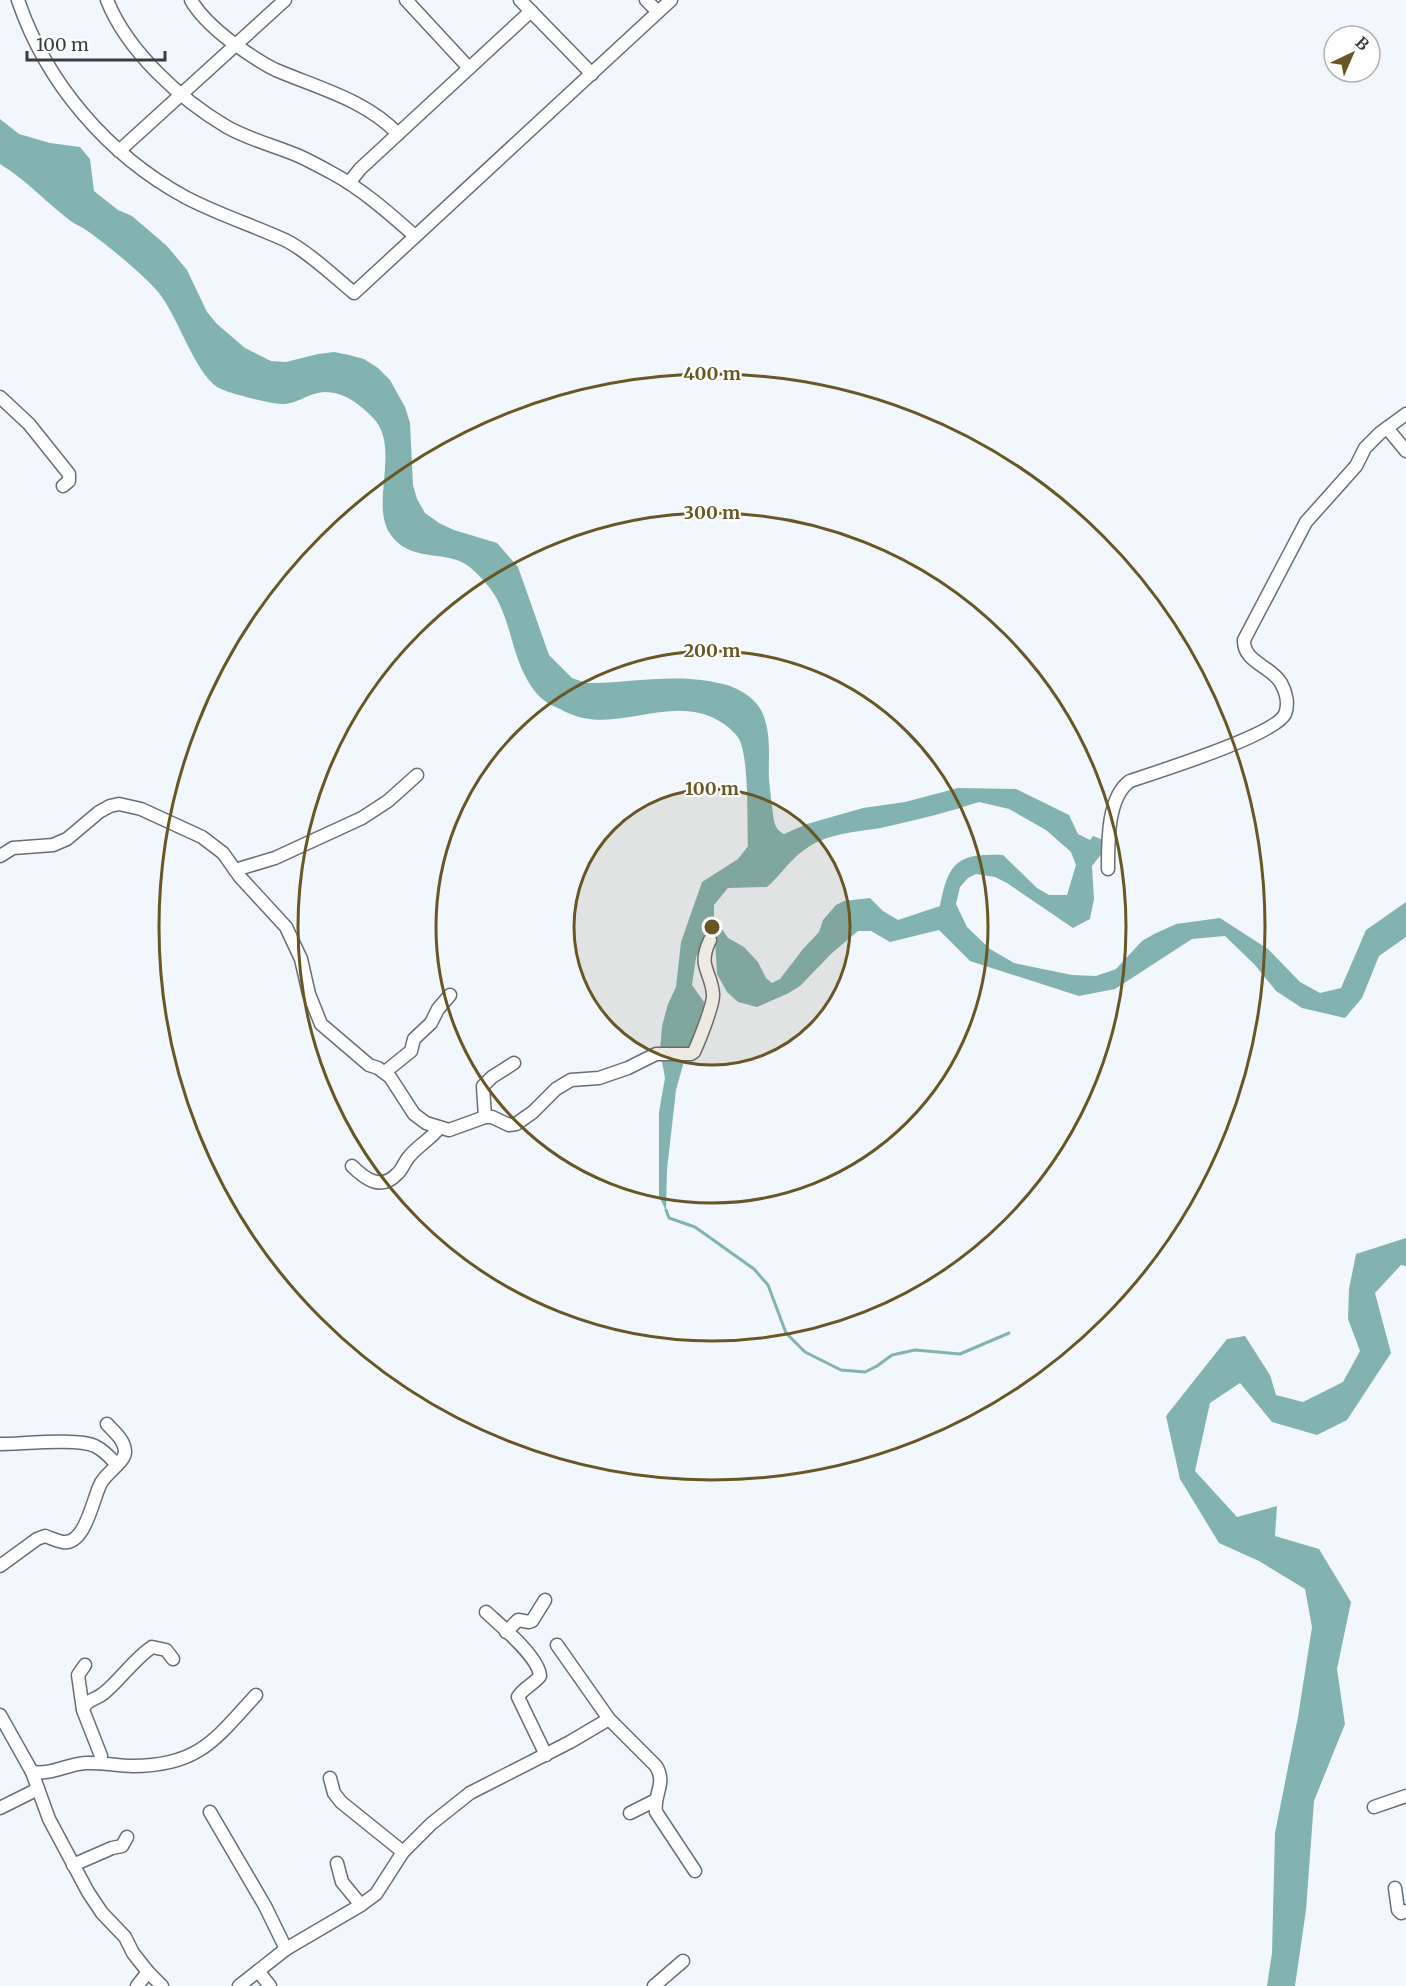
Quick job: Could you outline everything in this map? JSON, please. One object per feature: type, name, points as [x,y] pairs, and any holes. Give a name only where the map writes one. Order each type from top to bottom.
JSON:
[{"type":"street","points":[[18,0],[41,54],[59,83],[80,111],[119,151],[183,196],[214,212],[287,241],[354,292],[671,0]]},
{"type":"street","points":[[107,0],[129,39],[152,67],[182,94],[228,127],[301,157],[349,183],[415,236]]},
{"type":"street","points":[[191,0],[216,30],[251,56],[354,102],[385,120],[398,134]]},
{"type":"street","points":[[119,151],[285,0]]},
{"type":"street","points":[[406,0],[469,68]]},
{"type":"street","points":[[520,0],[592,74]]},
{"type":"street","points":[[646,0],[658,12]]},
{"type":"street","points":[[349,183],[360,169],[531,11]]},
{"type":"street","points":[[0,397],[29,424],[69,474],[69,481],[63,486]]},
{"type":"street","points":[[1108,869],[1108,835],[1121,788],[1130,781],[1235,743],[1276,724],[1285,714],[1287,700],[1283,687],[1277,677],[1249,656],[1244,640],[1306,522],[1356,466],[1365,448],[1386,428],[1406,414]]},
{"type":"street","points":[[1386,428],[1406,452]]},
{"type":"street","points":[[235,870],[275,858],[362,818],[388,801],[417,775]]},
{"type":"street","points":[[0,856],[13,848],[53,845],[67,839],[99,812],[119,804],[141,809],[202,837],[222,853],[290,935],[302,959],[309,994],[321,1024],[369,1065],[385,1072],[414,1114],[426,1123],[449,1130],[485,1117],[492,1117],[509,1125],[516,1124],[564,1083],[571,1080],[599,1078],[628,1068],[656,1054],[690,1054],[697,1046],[713,1000],[704,957],[710,940]]},
{"type":"street","points":[[385,1072],[411,1051],[414,1039],[431,1023],[438,1009],[450,995]]},
{"type":"street","points":[[485,1117],[483,1086],[492,1077],[514,1063]]},
{"type":"street","points":[[352,1166],[365,1179],[373,1183],[389,1180],[397,1174],[408,1157],[433,1137],[439,1128]]},
{"type":"street","points":[[0,1566],[37,1539],[45,1536],[63,1542],[69,1541],[81,1532],[87,1524],[101,1482],[124,1458],[125,1451],[118,1436],[107,1424]]},
{"type":"street","points":[[0,1444],[93,1445],[102,1450],[116,1464]]},
{"type":"street","points":[[506,1632],[518,1620],[532,1621],[545,1600]]},
{"type":"street","points":[[486,1612],[529,1655],[540,1673],[537,1680],[518,1696],[546,1755]]},
{"type":"street","points":[[557,1645],[609,1719],[656,1766],[661,1775],[656,1812],[695,1871]]},
{"type":"street","points":[[83,1710],[87,1702],[101,1695],[152,1647],[166,1650],[173,1659]]},
{"type":"street","points":[[85,1665],[78,1675],[83,1710],[101,1756],[100,1763]]},
{"type":"street","points":[[32,1772],[52,1773],[84,1763],[153,1766],[185,1759],[220,1733],[255,1695]]},
{"type":"street","points":[[0,1715],[32,1772],[49,1819],[99,1909],[125,1937],[133,1953],[162,1986]]},
{"type":"street","points":[[239,1986],[286,1949],[361,1905],[375,1894],[403,1852],[431,1824],[470,1793],[546,1755],[609,1719]]},
{"type":"street","points":[[330,1778],[334,1793],[341,1802],[403,1852]]},
{"type":"street","points":[[0,1808],[38,1789]]},
{"type":"street","points":[[1374,1807],[1406,1796]]},
{"type":"street","points":[[630,1813],[656,1800]]},
{"type":"street","points":[[210,1812],[259,1896],[286,1949]]},
{"type":"street","points":[[73,1865],[122,1846],[127,1837]]},
{"type":"street","points":[[337,1863],[342,1882],[361,1905]]},
{"type":"street","points":[[1395,1888],[1398,1910],[1401,1913],[1406,1911]]},
{"type":"street","points":[[654,1986],[683,1961]]},
{"type":"street","points":[[258,1971],[270,1986]]},
{"type":"street","points":[[137,1986],[148,1972]]},
{"type":"shaded area","points":[[0,119],[19,134],[50,143],[80,147],[90,159],[94,191],[118,210],[132,216],[167,246],[187,270],[207,312],[217,324],[245,348],[271,361],[286,362],[334,352],[364,359],[378,368],[390,380],[405,407],[410,423],[413,485],[417,499],[425,513],[454,530],[497,543],[518,567],[549,655],[572,678],[586,683],[672,678],[706,681],[734,688],[755,702],[762,712],[767,729],[772,807],[775,823],[780,832],[784,834],[807,824],[863,808],[905,802],[958,788],[1016,789],[1069,815],[1078,834],[1090,840],[1093,836],[1101,839],[1103,852],[1092,866],[1094,899],[1090,919],[1073,928],[995,877],[976,874],[968,878],[960,887],[956,904],[967,927],[990,949],[1014,963],[1072,975],[1096,976],[1116,969],[1142,941],[1154,934],[1176,924],[1220,918],[1268,949],[1300,982],[1320,993],[1341,988],[1366,930],[1406,902],[1406,937],[1379,956],[1362,998],[1345,1018],[1302,1008],[1276,991],[1255,965],[1225,936],[1192,939],[1115,989],[1079,996],[970,961],[939,930],[890,942],[871,931],[858,931],[832,953],[800,986],[757,1007],[738,1002],[727,992],[717,974],[715,940],[706,930],[696,958],[692,985],[704,1002],[702,1022],[686,1054],[676,1090],[667,1170],[666,1211],[659,1196],[659,1112],[665,1078],[660,1051],[662,1026],[676,987],[681,942],[702,882],[738,859],[748,846],[745,763],[739,738],[724,724],[704,714],[683,711],[663,712],[601,720],[581,717],[555,707],[542,699],[525,675],[498,601],[483,580],[463,562],[408,549],[389,532],[384,520],[383,506],[385,444],[381,431],[369,414],[356,403],[334,393],[318,393],[294,402],[280,404],[261,401],[217,387],[201,369],[159,293],[112,250],[68,219],[0,164]],"holes":[[[979,802],[1009,809],[1046,830],[1071,852],[1076,865],[1067,895],[1049,895],[1037,888],[1003,855],[975,856],[958,863],[952,870],[947,879],[940,906],[898,920],[883,911],[870,898],[844,901],[836,905],[823,920],[819,932],[780,979],[772,983],[766,978],[758,962],[744,947],[728,938],[714,917],[714,905],[728,888],[767,887],[803,850],[819,841],[847,833],[909,822]]]},
{"type":"shaded area","points":[[1406,1238],[1406,1266],[1401,1265],[1375,1293],[1391,1353],[1347,1420],[1317,1435],[1272,1422],[1240,1383],[1210,1403],[1195,1471],[1237,1517],[1277,1506],[1275,1536],[1319,1549],[1351,1602],[1337,1669],[1345,1724],[1314,1801],[1306,1910],[1295,1986],[1267,1986],[1272,1953],[1275,1833],[1298,1717],[1312,1627],[1305,1589],[1259,1561],[1219,1543],[1180,1479],[1166,1416],[1227,1339],[1245,1336],[1270,1375],[1276,1395],[1303,1402],[1343,1382],[1360,1351],[1348,1319],[1349,1289],[1356,1254]]},
{"type":"waterway","points":[[666,1210],[669,1218],[695,1227],[754,1269],[768,1285],[786,1333],[805,1352],[841,1370],[865,1372],[892,1355],[915,1350],[960,1354],[1009,1333]]}]
